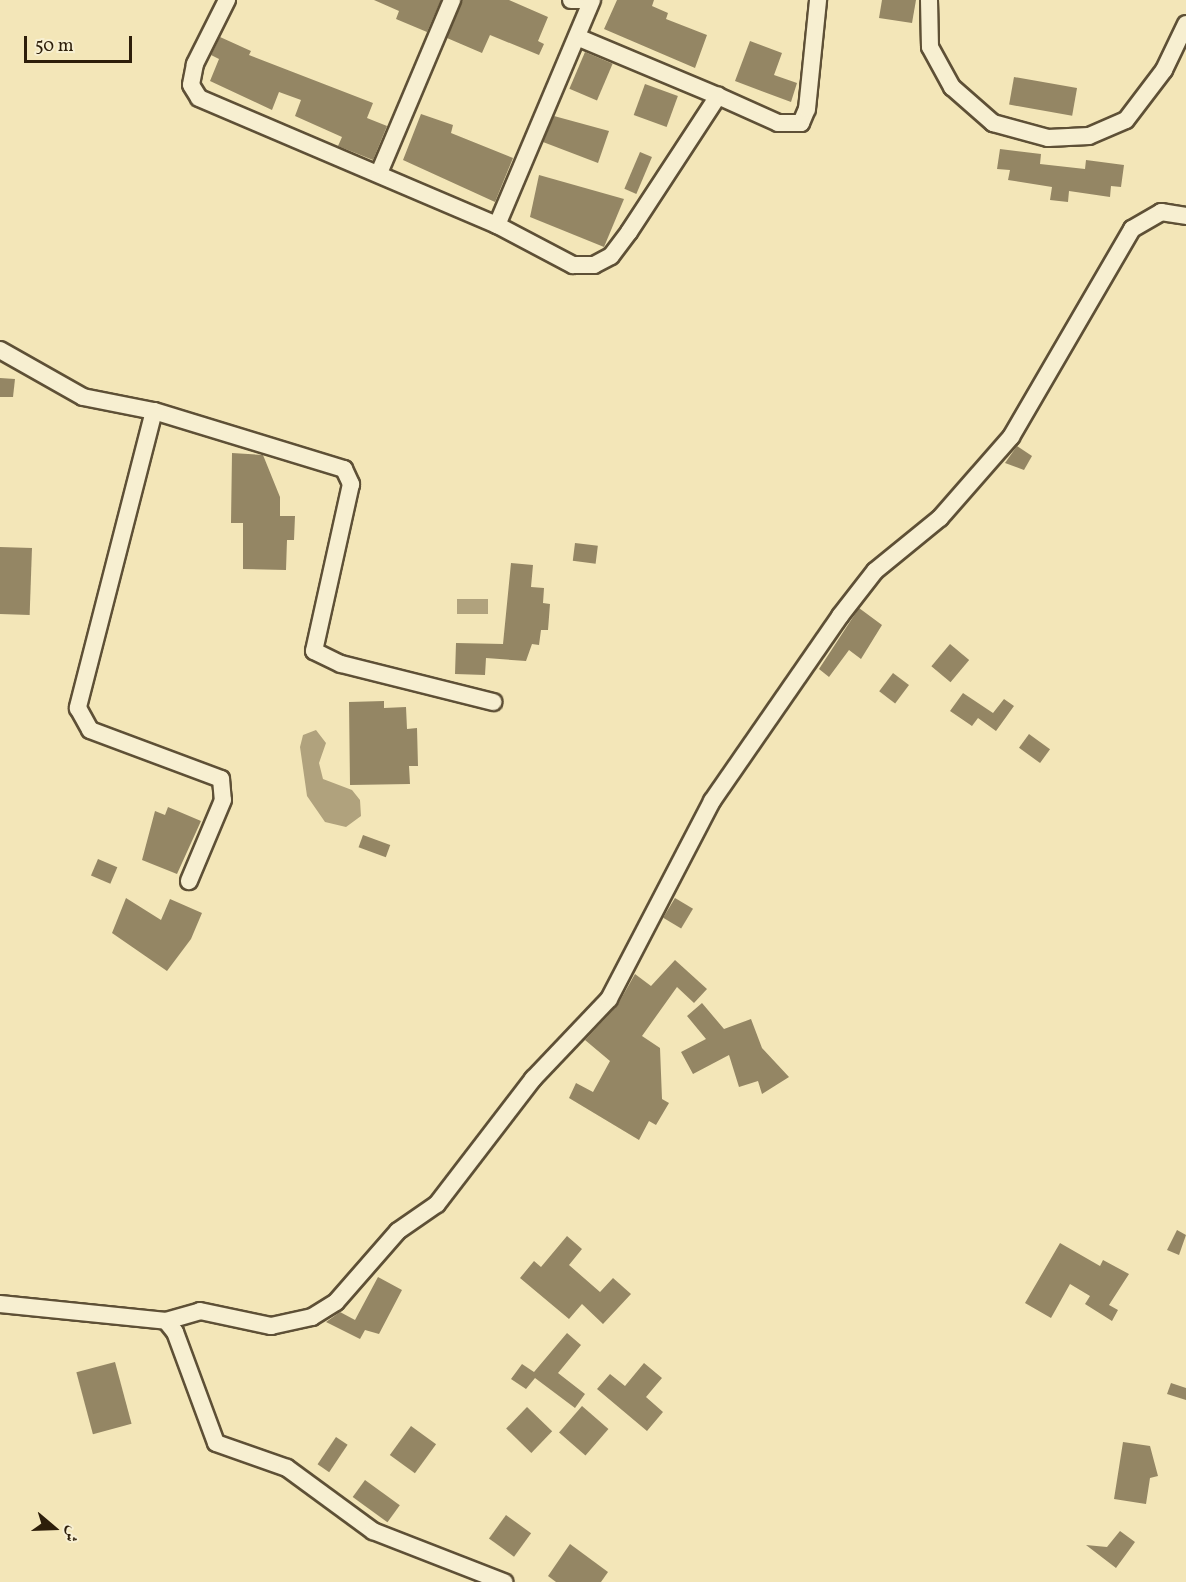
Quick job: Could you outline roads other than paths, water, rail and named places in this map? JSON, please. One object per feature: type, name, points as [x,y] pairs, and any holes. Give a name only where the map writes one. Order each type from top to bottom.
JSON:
[{"type":"street","points":[[227,0],[195,64],[193,92],[207,103],[379,173],[497,225],[573,265],[594,265],[611,256],[718,96]]},
{"type":"street","points":[[379,173],[452,0]]},
{"type":"street","points":[[571,0],[586,0]]},
{"type":"street","points":[[497,225],[592,0]]},
{"type":"street","points":[[578,37],[778,123],[801,123],[807,110],[818,0]]},
{"type":"street","points":[[929,0],[930,46],[952,87],[993,123],[1048,138],[1089,136],[1126,120],[1164,70],[1186,24]]},
{"type":"street","points":[[0,1304],[166,1321],[200,1311],[271,1326],[312,1317],[336,1302],[398,1231],[437,1204],[533,1079],[609,999],[712,801],[840,616],[875,571],[940,518],[1011,437],[1132,229],[1161,212],[1186,216]]},
{"type":"street","points":[[0,350],[83,397],[154,411],[344,469],[351,484],[314,651],[341,663],[493,702]]},
{"type":"street","points":[[154,411],[78,708],[90,730],[221,779],[223,800],[189,881]]},
{"type":"street","points":[[166,1321],[175,1332],[216,1443],[287,1468],[384,1536],[504,1582]]}]
